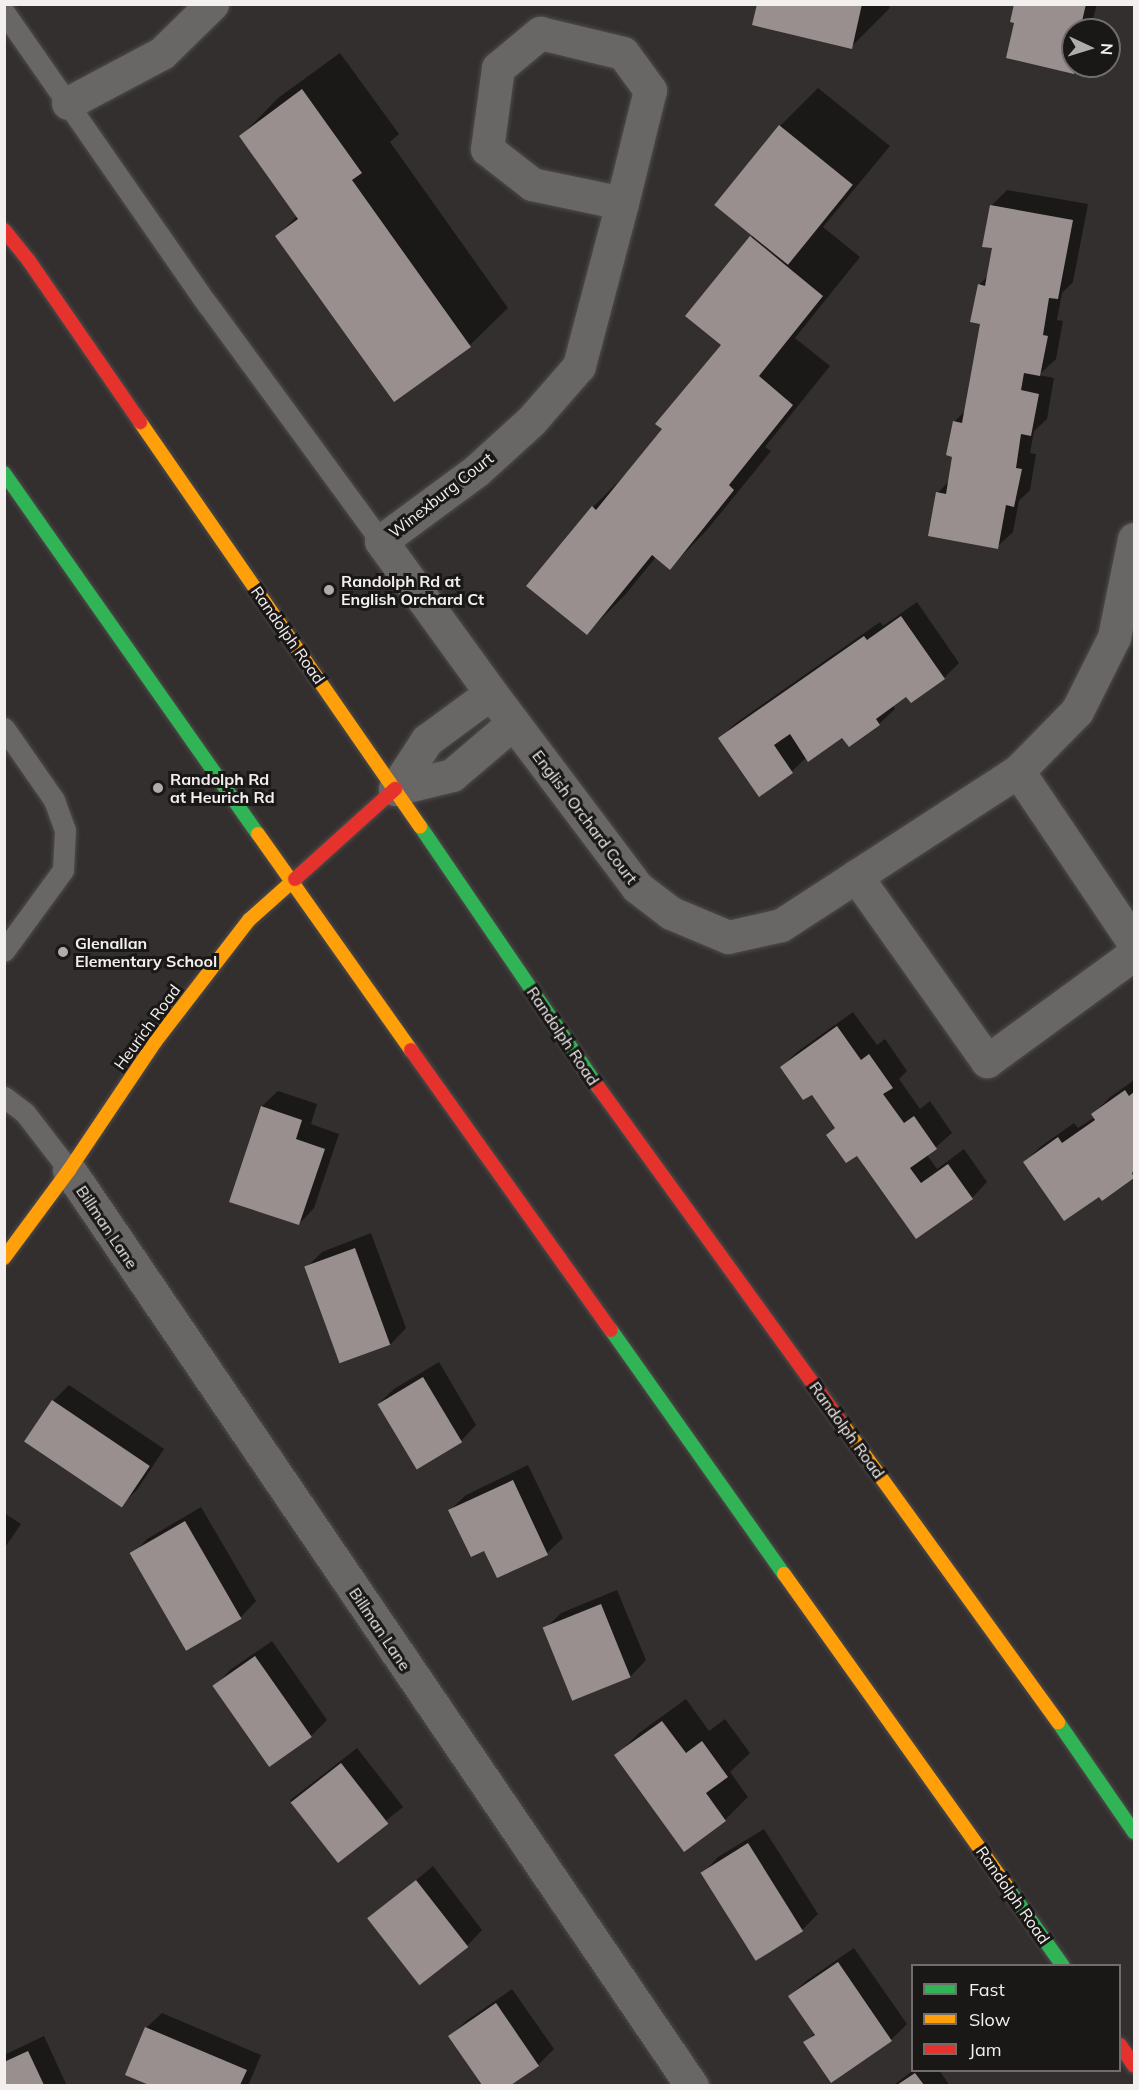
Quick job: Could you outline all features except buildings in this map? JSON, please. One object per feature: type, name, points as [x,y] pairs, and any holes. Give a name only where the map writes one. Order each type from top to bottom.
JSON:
[{"type":"main road","name":"Randolph Road","points":[[4,230],[30,261],[395,789],[592,1079],[1023,1673],[1134,1833]]},
{"type":"main road","name":"Randolph Road","points":[[4,473],[291,881],[1062,1964]]},
{"type":"main road","name":"Heurich Road","points":[[4,1258],[69,1170],[155,1042],[249,920],[395,789]]},
{"type":"main road","points":[[1121,2048],[1134,2066]]},
{"type":"street","points":[[68,103],[162,53],[212,4]]},
{"type":"street","name":"Winexburg Court","points":[[490,693],[381,541],[476,471],[531,421],[579,366],[622,202],[650,90],[623,53],[540,33],[498,68],[487,149],[532,184],[622,202]]},
{"type":"street","name":"English Orchard Court","points":[[490,693],[637,887],[671,913],[729,937],[781,925],[1018,771],[1077,711],[1114,637],[1134,539]]},
{"type":"street","points":[[395,789],[427,740],[490,693]]},
{"type":"street","points":[[395,789],[452,775],[513,723]]},
{"type":"street","points":[[1018,771],[1134,943]]},
{"type":"street","points":[[856,876],[987,1062],[1134,954]]},
{"type":"street","name":"Billman Lane","points":[[69,1170],[692,2085]]},
{"type":"lane","points":[[4,12],[208,305],[381,541]]},
{"type":"lane","points":[[4,728],[54,800],[65,830],[63,870],[4,951]]},
{"type":"lane","points":[[4,1097],[25,1113],[69,1170]]},
{"type":"traffic: fast","points":[[4,473],[258,834]]},
{"type":"traffic: fast","points":[[420,826],[599,1088]]},
{"type":"traffic: fast","points":[[611,1330],[784,1574]]},
{"type":"traffic: fast","points":[[1058,1722],[1134,1832]]},
{"type":"traffic: fast","points":[[1007,1887],[1062,1964]]},
{"type":"traffic: slow","points":[[140,422],[420,826]]},
{"type":"traffic: slow","points":[[258,834],[411,1050]]},
{"type":"traffic: slow","points":[[4,1258],[69,1170],[155,1042],[249,920],[295,879]]},
{"type":"traffic: slow","points":[[843,1425],[1058,1722]]},
{"type":"traffic: slow","points":[[784,1574],[1007,1887]]},
{"type":"traffic: jam","points":[[4,230],[29,261],[140,422]]},
{"type":"traffic: jam","points":[[295,879],[395,789]]},
{"type":"traffic: jam","points":[[411,1050],[611,1330]]},
{"type":"traffic: jam","points":[[599,1088],[843,1425]]},
{"type":"traffic: jam","points":[[1121,2046],[1134,2066]]},
{"type":"place","name":"Randolph Rd at English Orchard Ct","points":[[329,590]]},
{"type":"place","name":"Randolph Rd at Heurich Rd","points":[[158,788]]},
{"type":"place","name":"Glenallan Elementary School","points":[[63,952]]}]
